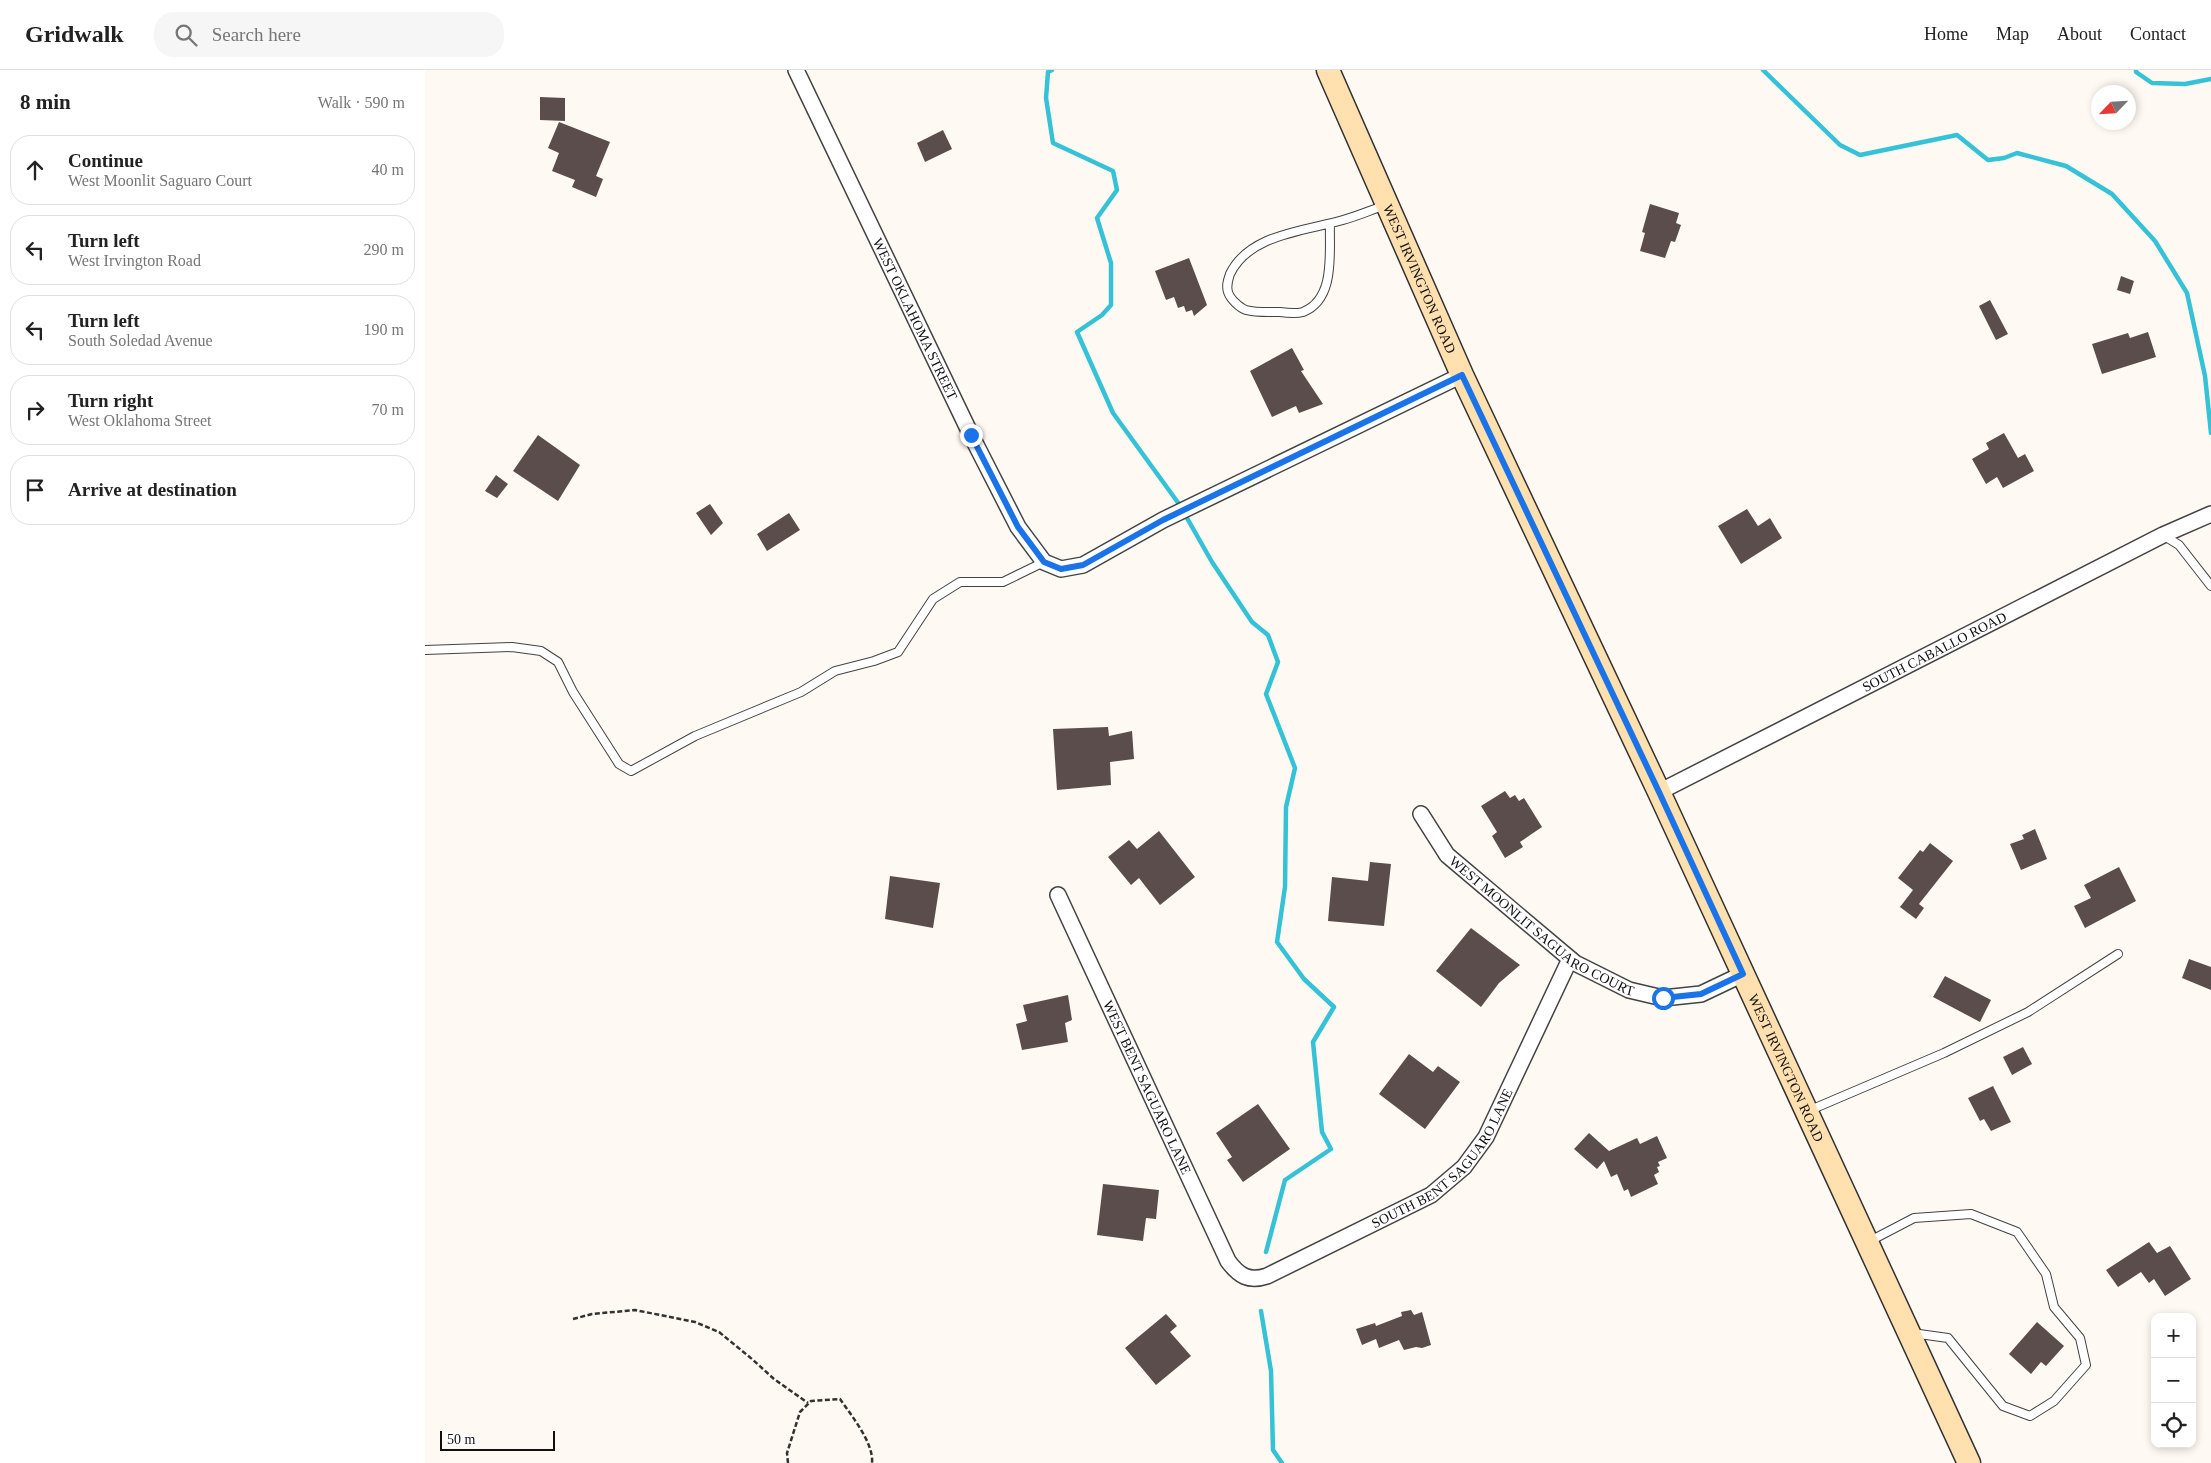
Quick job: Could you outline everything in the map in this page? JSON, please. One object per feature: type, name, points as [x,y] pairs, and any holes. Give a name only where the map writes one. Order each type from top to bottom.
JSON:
[{"type":"main road","name":"WEST IRVINGTON ROAD","points":[[1328,70],[1462,375],[1659,792],[1969,1463]]},
{"type":"street","name":"WEST OKLAHOMA STREET","points":[[797,70],[971,435],[1018,527],[1044,562]]},
{"type":"street","points":[[1044,562],[1061,569],[1083,565],[1163,520],[1462,375]]},
{"type":"street","name":"SOUTH CABALLO ROAD","points":[[1659,792],[2163,535],[2211,514]]},
{"type":"street","name":"WEST MOONLIT SAGUARO COURT","points":[[1421,814],[1447,855],[1570,959],[1629,990],[1663,998],[1701,994],[1743,974]]},
{"type":"street","name":"WEST BENT SAGUARO LANE","points":[[1058,895],[1228,1261],[1242,1276]]},
{"type":"street","name":"SOUTH BENT SAGUARO LANE","points":[[1242,1276],[1258,1278],[1292,1263],[1431,1195],[1464,1168],[1486,1137],[1570,959]]},
{"type":"lane","points":[[1330,224],[1325,287],[1321,297],[1312,307],[1301,313],[1243,310],[1228,293],[1227,281],[1233,268],[1242,257],[1257,246],[1276,237],[1330,224],[1387,204]]},
{"type":"lane","points":[[2163,535],[2179,545],[2211,586]]},
{"type":"lane","points":[[425,650],[512,647],[541,651],[558,662],[573,692],[619,764],[631,771],[695,736],[801,692],[835,671],[874,661],[898,652],[933,599],[961,582],[1003,582],[1044,562]]},
{"type":"lane","points":[[1806,1112],[1944,1053],[2020,1016],[2118,954]]},
{"type":"lane","points":[[1867,1242],[1914,1218],[1933,1216],[1971,1214],[2017,1232],[2046,1274],[2054,1307],[2080,1338],[2086,1365],[2054,1401],[2030,1416],[2003,1406],[1948,1338],[1909,1333]]},
{"type":"path","points":[[573,1319],[593,1314],[635,1310],[695,1322],[719,1332],[753,1359],[774,1379],[808,1403]]},
{"type":"path","points":[[788,1463],[787,1453],[800,1412],[811,1401],[840,1399],[859,1425],[873,1455],[872,1463]]},
{"type":"building","points":[[540,97],[565,98],[565,121],[540,120]]},
{"type":"building","points":[[559,122],[610,142],[596,176],[603,179],[596,197],[572,187],[575,180],[552,171],[559,153],[548,148]]},
{"type":"building","points":[[943,130],[952,149],[925,162],[917,143]]},
{"type":"building","points":[[1650,204],[1679,213],[1676,223],[1681,225],[1675,242],[1671,241],[1665,258],[1640,251],[1645,233],[1642,232]]},
{"type":"building","points":[[1189,258],[1207,305],[1194,316],[1192,310],[1186,312],[1184,306],[1178,308],[1174,297],[1166,300],[1155,271]]},
{"type":"building","points":[[2121,276],[2134,281],[2130,294],[2117,290]]},
{"type":"building","points":[[1990,300],[2008,334],[1996,340],[1979,306]]},
{"type":"building","points":[[2148,332],[2156,357],[2102,374],[2092,344],[2128,333],[2130,338]]},
{"type":"building","points":[[1292,348],[1304,370],[1301,371],[1323,404],[1299,413],[1296,406],[1272,417],[1250,371]]},
{"type":"building","points":[[2004,433],[2018,458],[2025,454],[2034,471],[2003,488],[1997,477],[1986,484],[1972,459],[1989,449],[1986,443]]},
{"type":"building","points":[[538,435],[580,465],[558,501],[513,471]]},
{"type":"building","points":[[496,475],[508,484],[497,498],[485,491]]},
{"type":"building","points":[[710,504],[723,523],[711,535],[696,513]]},
{"type":"building","points":[[1747,509],[1758,526],[1770,518],[1782,538],[1741,564],[1718,526]]},
{"type":"building","points":[[789,513],[800,530],[767,551],[757,534]]},
{"type":"building","points":[[1108,727],[1109,736],[1132,731],[1134,759],[1110,762],[1111,785],[1057,790],[1053,729]]},
{"type":"building","points":[[1505,791],[1510,798],[1515,795],[1519,801],[1524,798],[1542,827],[1520,842],[1523,847],[1505,858],[1492,836],[1497,832],[1481,806]]},
{"type":"building","points":[[2035,829],[2047,859],[2021,870],[2010,844],[2024,839],[2022,835]]},
{"type":"building","points":[[1159,831],[1195,877],[1160,905],[1139,878],[1131,885],[1108,857],[1129,840],[1137,849]]},
{"type":"building","points":[[1930,843],[1953,861],[1919,904],[1924,908],[1916,919],[1900,907],[1913,890],[1898,878],[1920,850],[1923,852]]},
{"type":"building","points":[[1370,862],[1391,864],[1384,926],[1328,921],[1332,877],[1368,881]]},
{"type":"building","points":[[2119,867],[2136,901],[2085,928],[2074,906],[2091,898],[2084,885]]},
{"type":"building","points":[[890,876],[940,883],[933,928],[885,919]]},
{"type":"building","points":[[1471,928],[1520,965],[1499,983],[1481,1007],[1436,971]]},
{"type":"building","points":[[2189,959],[2211,967],[2211,990],[2182,978]]},
{"type":"building","points":[[1945,976],[1991,1000],[1980,1022],[1933,997]]},
{"type":"building","points":[[1068,995],[1072,1020],[1065,1023],[1068,1042],[1022,1050],[1016,1024],[1027,1021],[1023,1005]]},
{"type":"building","points":[[2023,1047],[2032,1064],[2012,1075],[2003,1057]]},
{"type":"building","points":[[1409,1054],[1433,1072],[1438,1066],[1460,1082],[1425,1129],[1379,1094]]},
{"type":"building","points":[[1993,1086],[2011,1122],[1991,1131],[1984,1119],[1980,1121],[1968,1098]]},
{"type":"building","points":[[1258,1104],[1290,1149],[1243,1182],[1227,1160],[1232,1157],[1216,1133]]},
{"type":"building","points":[[1589,1133],[1609,1151],[1637,1138],[1640,1144],[1657,1136],[1667,1158],[1658,1162],[1660,1166],[1657,1167],[1659,1172],[1654,1175],[1658,1184],[1631,1197],[1628,1189],[1624,1191],[1617,1174],[1611,1177],[1604,1161],[1597,1169],[1574,1149]]},
{"type":"building","points":[[1103,1184],[1159,1190],[1156,1219],[1146,1218],[1143,1241],[1097,1235]]},
{"type":"building","points":[[2149,1242],[2157,1253],[2170,1246],[2191,1279],[2165,1296],[2154,1279],[2149,1283],[2141,1272],[2118,1287],[2106,1270]]},
{"type":"building","points":[[1411,1310],[1414,1315],[1422,1312],[1431,1345],[1404,1350],[1399,1340],[1379,1348],[1376,1339],[1362,1345],[1356,1329],[1375,1323],[1376,1326],[1402,1316],[1401,1312]]},
{"type":"building","points":[[1166,1314],[1177,1326],[1170,1332],[1191,1356],[1156,1385],[1125,1348]]},
{"type":"building","points":[[2037,1322],[2064,1346],[2046,1366],[2041,1362],[2031,1374],[2009,1354]]},
{"type":"waterway","points":[[1052,70],[1048,72],[1046,98],[1053,143],[1113,171],[1117,190],[1097,218],[1111,263],[1111,305],[1102,315],[1077,332],[1113,413],[1179,504],[1212,562],[1252,622],[1268,635],[1278,662],[1266,694],[1295,768],[1286,807],[1285,887],[1277,942],[1304,979],[1334,1007],[1313,1042],[1322,1132],[1331,1149],[1285,1180],[1266,1252]]},
{"type":"waterway","points":[[1763,70],[1840,145],[1860,155],[1957,135],[1988,160],[2004,158],[2017,153],[2066,166],[2112,194],[2155,241],[2187,293],[2205,376],[2211,433]]},
{"type":"waterway","points":[[2136,70],[2136,72],[2152,83],[2185,84],[2211,79]]},
{"type":"waterway","points":[[1261,1311],[1271,1371],[1273,1450],[1282,1463]]},
{"type":"route","points":[[971,435],[1018,527],[1044,562],[1061,569],[1083,565],[1163,520],[1462,375],[1743,974],[1701,994],[1663,998]]}]
